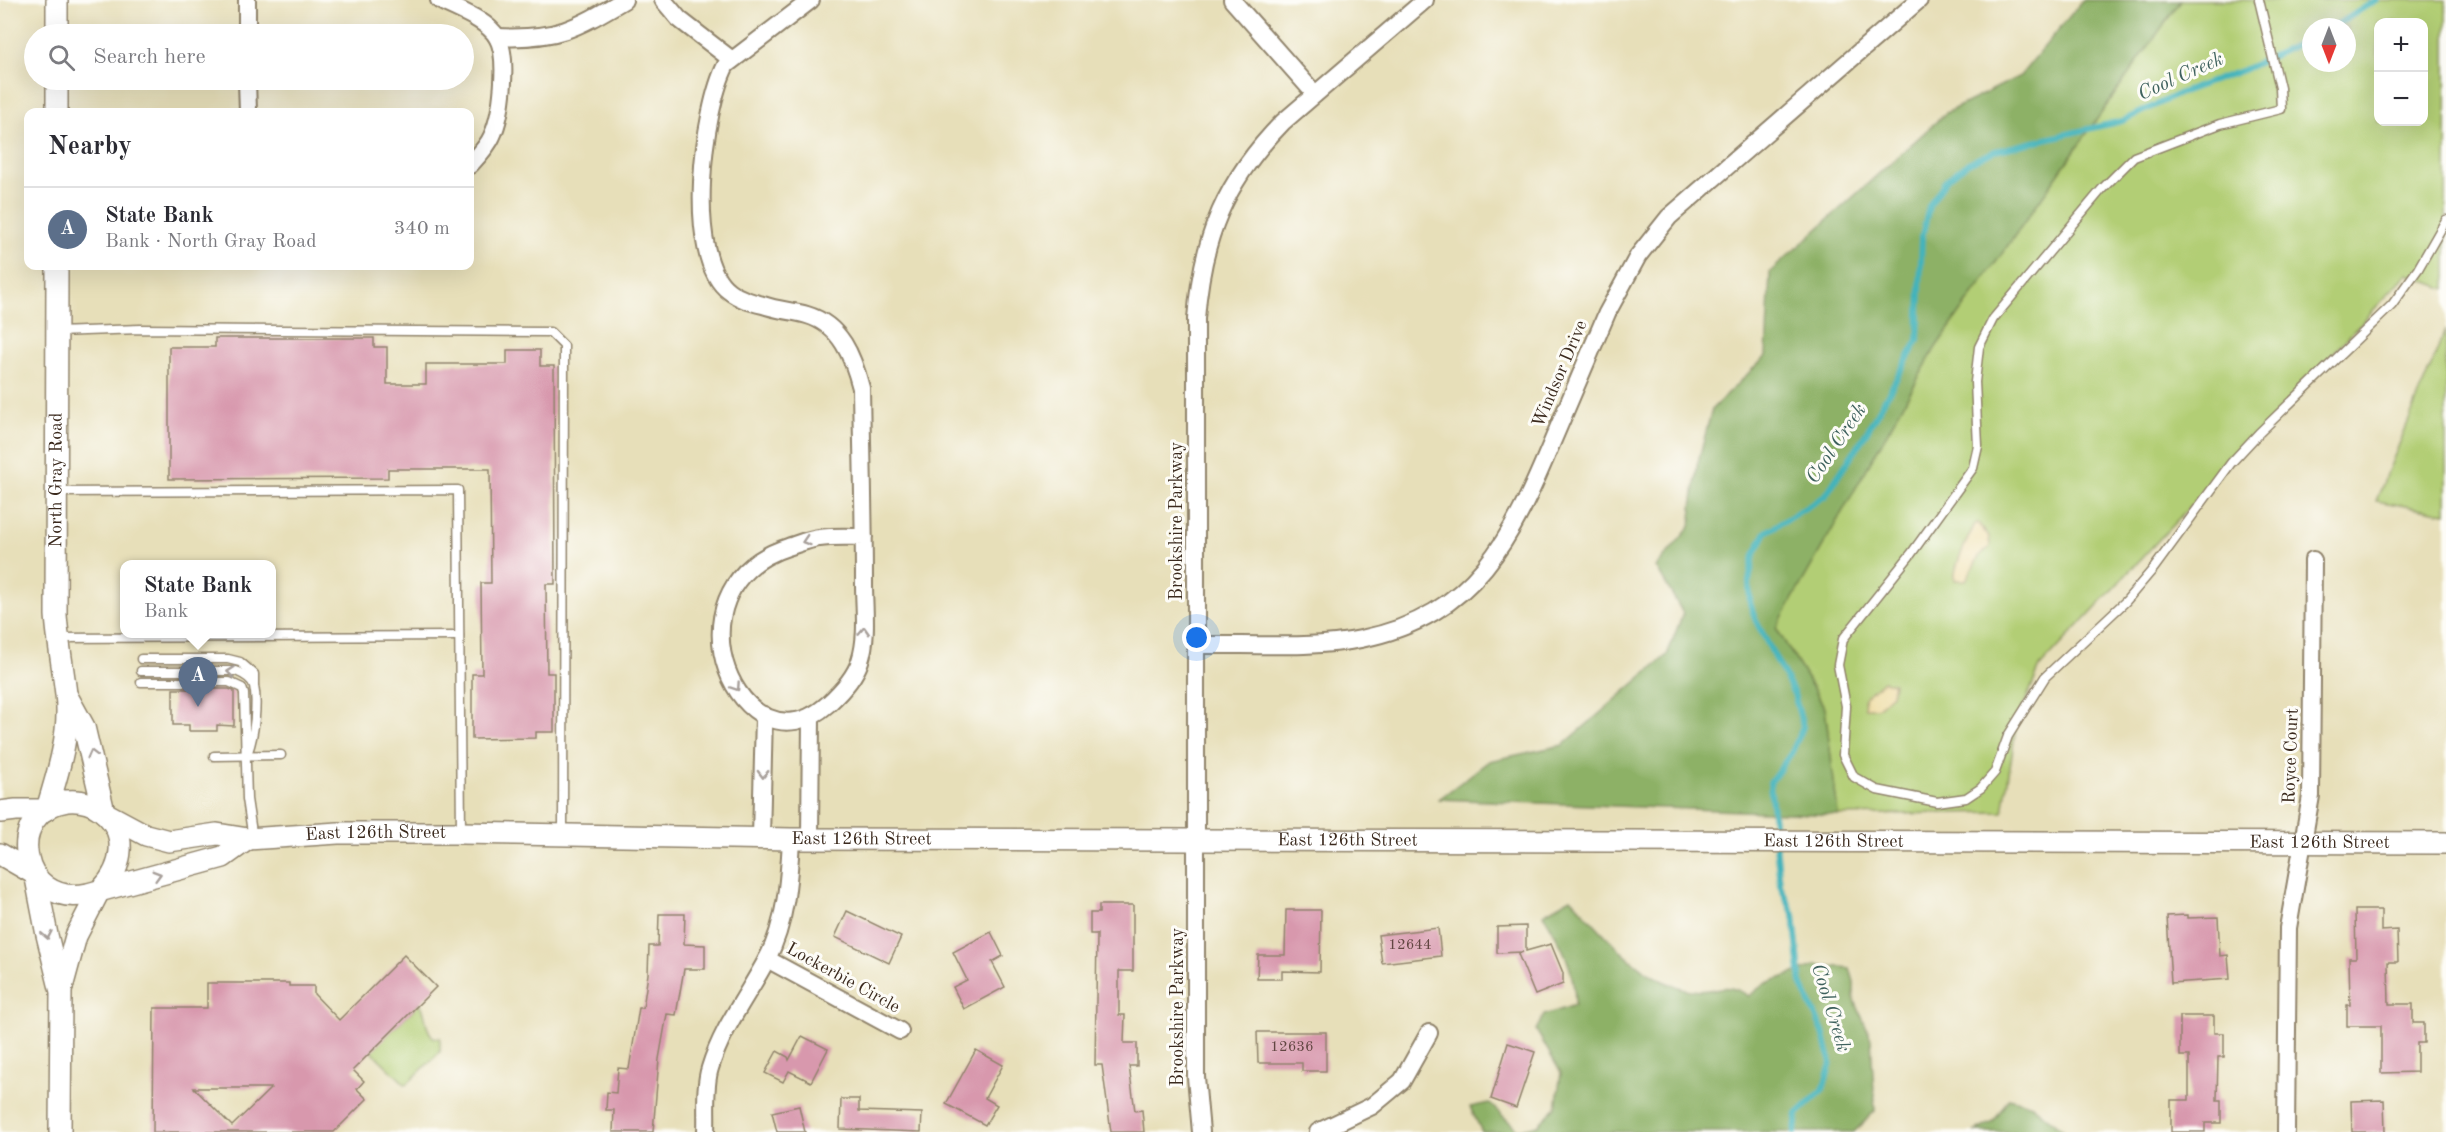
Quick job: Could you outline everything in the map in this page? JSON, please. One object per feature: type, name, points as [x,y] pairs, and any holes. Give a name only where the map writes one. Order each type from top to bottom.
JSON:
[{"type":"street","points":[[57,0],[57,24]]},
{"type":"street","points":[[247,0],[247,24]]},
{"type":"street","points":[[439,0],[489,27],[497,38],[502,54],[499,115],[492,137],[474,160]]},
{"type":"street","points":[[497,38],[533,39],[563,33],[624,0]]},
{"type":"street","points":[[663,0],[679,19],[732,60]]},
{"type":"street","points":[[811,0],[732,60],[721,75],[701,165],[703,221],[714,275],[728,290],[742,299],[808,315],[829,325],[844,342],[855,365],[861,388],[864,537],[864,635],[860,661],[843,688],[818,713],[801,721],[788,723],[764,715],[752,708],[724,668],[720,627],[724,605],[740,580],[756,562],[777,551],[817,538],[864,537]]},
{"type":"street","points":[[1232,0],[1315,94]]},
{"type":"street","name":"Brookshire Parkway","points":[[1201,1132],[1196,1077],[1196,319],[1203,260],[1226,194],[1245,165],[1283,122],[1425,0]]},
{"type":"street","name":"Windsor Drive","points":[[1196,645],[1335,643],[1360,640],[1414,621],[1437,610],[1458,594],[1494,557],[1519,519],[1607,314],[1624,280],[1652,237],[1691,195],[1919,0]]},
{"type":"street","points":[[57,90],[57,108]]},
{"type":"street","points":[[247,90],[248,108]]},
{"type":"street","name":"North Gray Road","points":[[46,809],[61,762],[66,696],[58,638],[57,270]]},
{"type":"street","name":"Royce Court","points":[[2286,1132],[2288,927],[2305,842],[2311,796],[2313,560]]},
{"type":"street","name":"North Gray Road","points":[[66,696],[84,727],[104,812]]},
{"type":"street","points":[[761,838],[764,715]]},
{"type":"street","points":[[706,1132],[709,1070],[730,1022],[767,959],[780,924],[789,875],[800,839],[811,716]]},
{"type":"street","points":[[0,813],[46,809],[63,802],[80,801],[104,812],[119,836],[121,855],[109,882],[100,890],[76,936],[61,991],[60,1132]]},
{"type":"street","points":[[46,809],[34,822],[27,838],[27,856],[35,875],[46,935],[61,991]]},
{"type":"street","name":"East 126th Street","points":[[104,812],[155,838],[179,840],[217,834],[251,839],[338,833],[460,833],[800,839],[1197,838],[2446,843]]},
{"type":"street","points":[[0,854],[35,875],[50,890],[67,896],[78,896],[223,857],[251,839]]},
{"type":"street","name":"Lockerbie Circle","points":[[767,959],[900,1031]]},
{"type":"street","points":[[1318,1132],[1372,1106],[1402,1081],[1429,1033]]},
{"type":"lane","points":[[2259,0],[2280,88],[2281,109],[2220,124],[2134,157],[2102,189],[1993,319],[1979,347],[1975,382],[1978,446],[1973,468],[1911,554],[1843,639],[1838,665],[1846,706],[1843,755],[1854,777],[1877,790],[1937,802],[1966,798],[1982,788],[1995,771],[2008,736],[2045,677],[2126,601],[2252,440],[2392,304],[2418,269],[2446,220]]},
{"type":"lane","points":[[57,332],[140,329],[550,332],[564,345],[563,835]]},
{"type":"lane","points":[[58,492],[458,490],[460,833]]},
{"type":"lane","points":[[276,637],[459,636]]},
{"type":"lane","points":[[58,638],[120,638]]},
{"type":"lane","points":[[141,659],[240,662],[254,674],[254,735],[247,756]]},
{"type":"lane","points":[[141,671],[236,671],[247,676],[254,685]]},
{"type":"lane","points":[[141,682],[237,684],[244,694],[247,799],[251,839]]},
{"type":"lane","points":[[214,756],[281,755]]},
{"type":"green space","points":[[2083,0],[2181,0],[1936,347],[1776,628],[1825,708],[1838,815],[1439,799],[1489,761],[1563,745],[1667,655],[1683,613],[1656,567],[1690,527],[1697,466],[1712,409],[1766,356],[1770,272],[1946,113],[2020,76]]},
{"type":"green space","points":[[2181,0],[2446,0],[2446,289],[2407,274],[2040,667],[2017,721],[2003,812],[1838,815],[1825,708],[1776,628],[1936,347]]},
{"type":"green space","points":[[2446,329],[2446,513],[2376,501]]},
{"type":"green space","points":[[1571,898],[1639,967],[1672,985],[1691,990],[1708,991],[1732,988],[1749,996],[1764,984],[1817,965],[1850,968],[1854,982],[1854,998],[1871,1039],[1875,1111],[1854,1132],[1482,1132],[1470,1107],[1489,1103],[1518,1130],[1538,1125],[1556,1107],[1561,1073],[1536,1030],[1544,1015],[1575,1005],[1570,968],[1543,914]]},
{"type":"green space","points":[[420,1003],[431,1034],[434,1038],[440,1038],[440,1052],[406,1085],[371,1051]]},
{"type":"green space","points":[[2009,1098],[2032,1105],[2065,1132],[1974,1132],[1993,1122]]},
{"type":"sand","points":[[1978,523],[1989,537],[1990,547],[1980,555],[1966,580],[1955,580],[1956,568],[1962,552],[1975,524]]},
{"type":"sand","points":[[1883,681],[1894,683],[1892,694],[1877,708],[1865,708],[1864,698]]},
{"type":"building","points":[[215,338],[374,338],[374,347],[387,347],[387,384],[426,384],[426,364],[507,364],[507,350],[540,350],[540,366],[554,366],[555,584],[546,584],[547,673],[554,673],[554,732],[536,732],[536,738],[472,739],[472,674],[482,674],[481,583],[491,583],[490,469],[388,469],[388,478],[169,479],[169,347],[215,347]]},
{"type":"building","points":[[173,689],[229,689],[234,691],[234,726],[217,725],[217,731],[189,731],[189,725],[173,725]]},
{"type":"building","points":[[1099,905],[1133,905],[1133,971],[1119,971],[1119,1015],[1125,1015],[1124,1043],[1137,1043],[1137,1066],[1129,1066],[1135,1111],[1142,1110],[1144,1132],[1111,1132],[1102,1065],[1095,1065],[1097,934],[1090,934],[1090,913],[1099,913]]},
{"type":"building","points":[[1286,910],[1321,910],[1320,972],[1282,971],[1282,979],[1257,979],[1258,955],[1285,955]]},
{"type":"building","points":[[2355,910],[2381,910],[2381,931],[2397,930],[2398,962],[2388,962],[2389,1004],[2413,1004],[2413,1023],[2424,1023],[2424,1043],[2417,1043],[2417,1072],[2381,1073],[2381,1026],[2347,1026],[2347,1005],[2350,1005],[2349,958],[2356,958]]},
{"type":"building","points":[[847,911],[901,937],[889,963],[835,937]]},
{"type":"building","points":[[659,914],[685,914],[684,944],[705,945],[705,969],[684,969],[676,1015],[667,1014],[659,1059],[653,1132],[613,1132],[614,1110],[606,1110],[607,1092],[616,1093],[618,1068],[629,1069],[639,1008],[643,1008],[649,946],[658,946]]},
{"type":"building","points":[[2187,915],[2187,918],[2218,917],[2220,956],[2228,955],[2230,979],[2171,983],[2167,916]]},
{"type":"building","points":[[1526,926],[1526,951],[1551,944],[1563,973],[1563,984],[1535,995],[1518,954],[1523,952],[1497,953],[1497,927]]},
{"type":"building","points":[[1438,928],[1441,956],[1382,963],[1378,935]]},
{"type":"building","points":[[991,932],[1003,956],[992,962],[1005,987],[964,1009],[953,987],[967,980],[953,952]]},
{"type":"building","points":[[404,955],[436,987],[353,1070],[364,1081],[357,1089],[367,1099],[334,1132],[153,1132],[154,1008],[207,1008],[207,983],[289,983],[289,986],[314,986],[314,994],[339,1020]],"holes":[[[194,1088],[271,1088],[232,1126]]]},
{"type":"building","points":[[2180,1016],[2214,1016],[2214,1033],[2224,1033],[2224,1057],[2218,1057],[2217,1100],[2221,1100],[2221,1123],[2205,1123],[2205,1132],[2171,1132],[2171,1100],[2189,1100],[2189,1056],[2180,1056]]},
{"type":"building","points":[[1257,1032],[1326,1032],[1326,1071],[1302,1071],[1302,1063],[1258,1063]]},
{"type":"building","points":[[802,1036],[828,1049],[811,1082],[789,1071],[783,1082],[765,1073],[777,1051],[789,1060]]},
{"type":"building","points":[[1508,1043],[1535,1052],[1516,1108],[1491,1099]]},
{"type":"building","points":[[976,1050],[1003,1065],[985,1098],[997,1105],[985,1125],[946,1104]]},
{"type":"building","points":[[841,1099],[859,1099],[859,1111],[922,1113],[921,1132],[840,1129]]},
{"type":"building","points":[[2384,1100],[2385,1132],[2352,1132],[2351,1101]]},
{"type":"building","points":[[799,1106],[805,1132],[777,1132],[772,1112]]},
{"type":"waterway","name":"Cool Creek","points":[[2348,18],[2376,0]]},
{"type":"waterway","name":"Cool Creek","points":[[1795,1132],[1797,1114],[1823,1090],[1831,1063],[1823,1032],[1801,983],[1794,915],[1780,885],[1770,783],[1792,752],[1803,727],[1794,694],[1756,621],[1750,603],[1749,581],[1754,555],[1766,532],[1825,496],[1865,435],[1918,340],[1922,237],[1929,206],[1946,180],[1968,163],[1995,151],[2122,121],[2183,92],[2243,70],[2302,42]]},
{"type":"place","name":"State Bank","points":[[198,707]]}]
